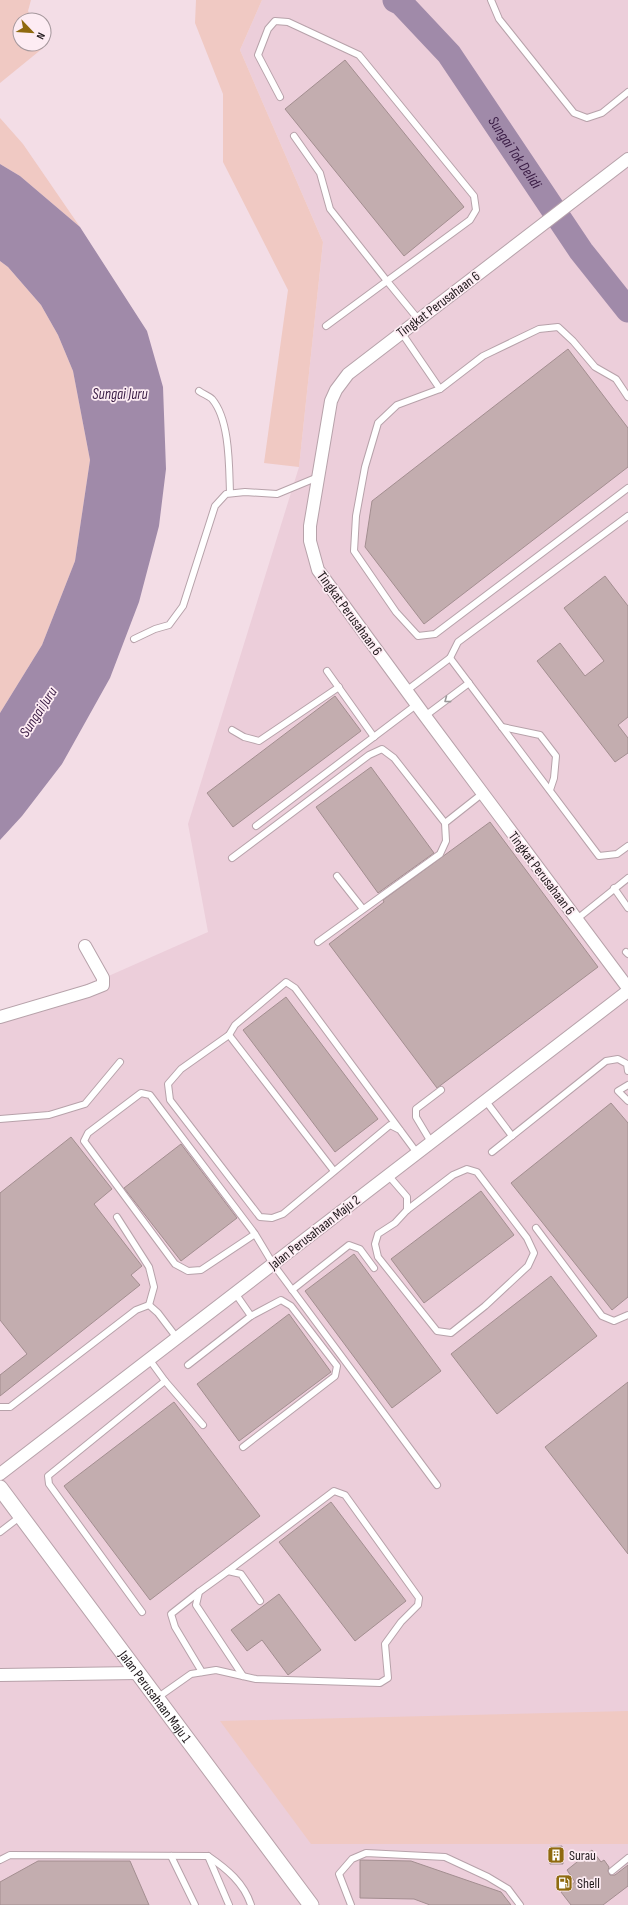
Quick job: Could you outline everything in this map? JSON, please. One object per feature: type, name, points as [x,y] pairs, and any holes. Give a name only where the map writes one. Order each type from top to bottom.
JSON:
[{"type":"street","name":"Tingkat Perusahaan 6","points":[[628,159],[354,367],[336,390],[331,401],[326,421],[310,534],[312,554],[318,570],[416,705],[628,989]]},
{"type":"street","points":[[0,1017],[88,991],[103,985],[104,978],[85,946]]},
{"type":"street","name":"Jalan Perusahaan Maju 2","points":[[0,1474],[628,989]]},
{"type":"street","name":"Jalan Perusahaan Maju 1","points":[[0,1488],[311,1905]]},
{"type":"street","points":[[0,1675],[138,1673]]},
{"type":"lane","points":[[491,0],[499,19],[574,113],[587,118],[602,113],[628,92]]},
{"type":"lane","points":[[280,97],[258,55],[268,29],[276,21],[288,22],[360,55],[474,196],[476,210],[470,220],[326,326]]},
{"type":"lane","points":[[294,136],[320,173],[330,208],[418,319]]},
{"type":"lane","points":[[628,397],[616,379],[594,367],[573,341],[558,326],[539,329],[482,356],[440,389],[397,405],[378,423],[365,467],[356,516],[354,551],[396,612],[418,636],[435,634],[628,488]]},
{"type":"lane","points":[[401,332],[440,389]]},
{"type":"lane","points":[[199,391],[212,399],[224,422],[228,445],[230,493]]},
{"type":"lane","points":[[134,639],[155,629],[169,625],[183,606],[215,506],[226,494],[245,492],[277,494],[318,477]]},
{"type":"lane","points":[[406,691],[450,658],[458,642],[628,516]]},
{"type":"lane","points":[[450,658],[599,856],[617,854],[628,846]]},
{"type":"lane","points":[[327,671],[374,737]]},
{"type":"lane","points":[[425,716],[469,683]]},
{"type":"lane","points":[[232,730],[244,737],[259,741],[339,687]]},
{"type":"lane","points":[[256,826],[416,705]]},
{"type":"lane","points":[[502,727],[540,735],[556,756],[554,778],[550,790]]},
{"type":"lane","points":[[232,858],[369,755],[382,749],[394,758],[445,823],[446,841],[440,854],[318,942]]},
{"type":"lane","points":[[445,823],[483,793]]},
{"type":"lane","points":[[337,876],[363,909]]},
{"type":"lane","points":[[577,919],[628,878]]},
{"type":"lane","points":[[614,888],[628,908]]},
{"type":"lane","points":[[400,1130],[390,1125],[283,1214],[272,1218],[260,1217],[170,1100],[168,1084],[181,1068],[229,1035],[235,1026],[286,982],[295,988],[400,1130],[417,1153]]},
{"type":"lane","points":[[229,1035],[334,1171]]},
{"type":"lane","points":[[492,1152],[606,1061],[618,1059],[626,1064],[628,1071]]},
{"type":"lane","points":[[0,1119],[49,1115],[85,1104],[120,1062]]},
{"type":"lane","points":[[628,1085],[618,1091],[628,1101]]},
{"type":"lane","points":[[431,1142],[416,1117],[416,1109],[441,1090]]},
{"type":"lane","points":[[254,1234],[200,1270],[188,1272],[175,1264],[84,1141],[88,1133],[141,1093],[150,1095],[254,1234],[273,1264],[437,1485]]},
{"type":"lane","points":[[485,1100],[512,1136]]},
{"type":"lane","points":[[388,1175],[407,1197],[407,1210],[395,1223],[378,1234],[374,1244],[378,1257],[437,1331],[452,1333],[468,1321],[528,1266],[534,1253],[527,1238],[477,1172],[467,1170],[454,1175],[407,1210]]},
{"type":"lane","points":[[0,1407],[10,1407],[19,1401],[136,1310],[148,1305],[154,1287],[149,1267],[117,1217]]},
{"type":"lane","points":[[536,1228],[602,1316],[614,1321],[628,1316]]},
{"type":"lane","points":[[292,1290],[349,1245],[360,1249],[374,1268]]},
{"type":"lane","points":[[235,1293],[251,1316]]},
{"type":"lane","points":[[188,1365],[251,1316],[281,1300],[291,1306],[337,1366],[335,1376],[243,1447]]},
{"type":"lane","points":[[148,1305],[158,1313],[177,1338]]},
{"type":"lane","points":[[149,1359],[165,1381],[203,1425]]},
{"type":"lane","points":[[142,1612],[49,1484],[48,1476],[165,1381]]},
{"type":"lane","points":[[157,1698],[191,1674],[216,1670],[256,1679],[380,1683],[388,1678],[385,1644],[401,1622],[418,1605],[419,1598],[345,1495],[334,1491],[171,1614],[175,1627],[202,1672]]},
{"type":"lane","points":[[0,1532],[21,1516]]},
{"type":"lane","points":[[228,1571],[241,1574],[260,1601]]},
{"type":"lane","points":[[199,1592],[196,1605],[243,1676]]},
{"type":"lane","points":[[351,1905],[339,1874],[352,1859],[366,1853],[445,1857],[488,1876],[508,1889],[520,1905]]},
{"type":"lane","points":[[0,1860],[10,1855],[208,1856],[228,1869],[248,1894],[251,1905]]},
{"type":"lane","points":[[171,1856],[195,1905]]},
{"type":"lane","points":[[208,1856],[229,1905]]},
{"type":"lane","points":[[612,1871],[628,1858]]},
{"type":"shaded area","points":[[0,0],[31,0],[28,12],[12,12],[12,52],[38,52],[0,83]]},
{"type":"shaded area","points":[[196,0],[262,0],[240,50],[323,242],[299,467],[264,463],[288,290],[223,162],[223,94],[195,23]]},
{"type":"shaded area","points":[[262,0],[628,0],[628,1905],[0,1905],[0,1024],[208,932],[188,824],[299,467],[323,242],[240,50]]},
{"type":"shaded area","points":[[0,118],[23,144],[80,227],[20,176],[0,164]]},
{"type":"shaded area","points":[[0,261],[8,267],[41,305],[58,335],[73,371],[90,460],[75,561],[42,645],[0,713]]},
{"type":"shaded area","points":[[628,1711],[628,1844],[311,1844],[220,1721]]},
{"type":"water","name":"Sungai Juru","points":[[0,164],[20,176],[80,227],[147,331],[163,387],[166,469],[159,526],[139,602],[110,678],[62,764],[22,816],[0,840],[0,713],[42,645],[75,561],[90,460],[73,371],[58,335],[41,305],[8,267],[0,261]]},
{"type":"building","points":[[345,60],[464,207],[404,256],[285,109]]},
{"type":"building","points":[[568,349],[628,428],[628,467],[424,624],[365,547],[372,501]]},
{"type":"building","points":[[605,576],[628,606],[628,717],[618,725],[628,738],[628,753],[615,762],[537,661],[560,643],[585,676],[604,661],[564,608]]},
{"type":"building","points":[[335,696],[361,731],[233,827],[207,793]]},
{"type":"building","points":[[371,767],[434,853],[378,893],[316,807]]},
{"type":"building","points":[[490,822],[598,967],[437,1088],[329,944],[384,902],[383,900]]},
{"type":"building","points":[[286,997],[378,1119],[335,1152],[243,1030]]},
{"type":"building","points":[[611,1103],[628,1123],[628,1297],[612,1310],[511,1183]]},
{"type":"building","points":[[71,1137],[112,1189],[94,1204],[142,1266],[131,1275],[140,1285],[0,1396],[0,1375],[27,1354],[0,1320],[0,1193]]},
{"type":"building","points":[[181,1144],[237,1218],[181,1261],[124,1188]]},
{"type":"building","points":[[481,1191],[514,1235],[424,1303],[391,1259]]},
{"type":"building","points":[[354,1254],[441,1371],[392,1408],[305,1291]]},
{"type":"building","points":[[551,1276],[597,1336],[497,1414],[451,1354]]},
{"type":"building","points":[[289,1314],[331,1372],[239,1441],[197,1384]]},
{"type":"building","points":[[628,1382],[628,1554],[545,1447]]},
{"type":"building","points":[[174,1402],[260,1516],[150,1600],[64,1486]]},
{"type":"building","points":[[331,1502],[406,1601],[355,1641],[279,1542]]},
{"type":"building","points":[[279,1594],[321,1650],[288,1675],[262,1640],[247,1651],[231,1630]]},
{"type":"building","name":"Surau","points":[[562,1846],[563,1864],[550,1864],[550,1847]]},
{"type":"building","points":[[592,1850],[601,1862],[604,1860],[609,1867],[608,1871],[610,1875],[615,1875],[628,1865],[628,1886],[603,1905],[571,1905],[561,1892],[575,1882],[567,1870]]},
{"type":"building","points":[[360,1860],[411,1861],[501,1892],[511,1905],[430,1905],[414,1899],[360,1898]]},
{"type":"building","points":[[38,1861],[130,1861],[149,1905],[0,1905],[0,1882]]},
{"type":"waterway","name":"Sungai Tok Delidi","points":[[395,0],[401,3],[449,54],[581,251],[628,310]]},
{"type":"place","name":"Surau","points":[[556,1855]]},
{"type":"place","name":"Shell","points":[[564,1883]]}]
